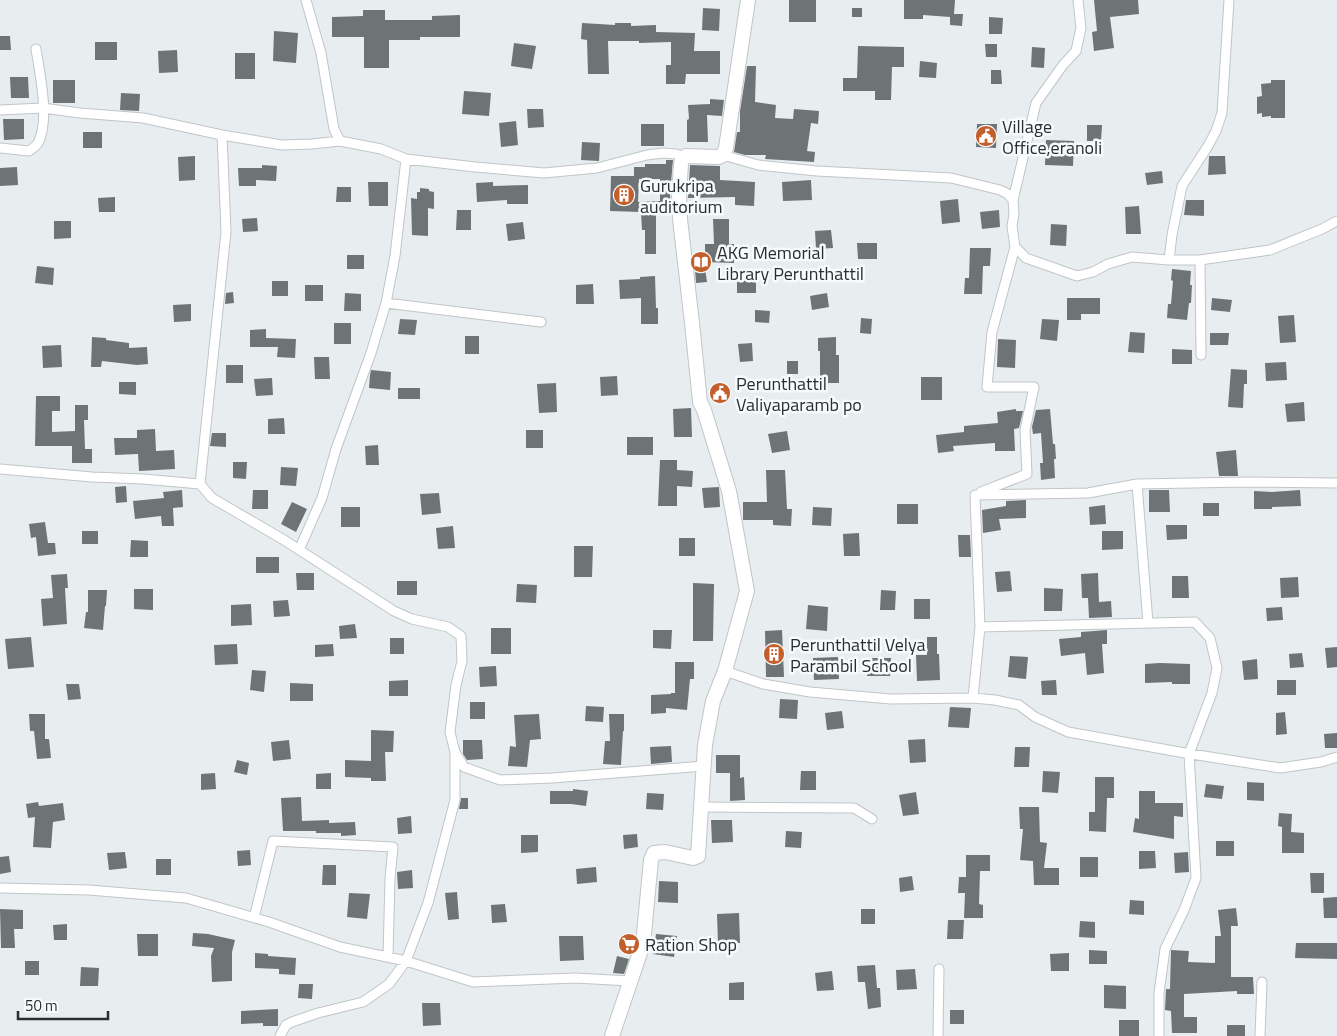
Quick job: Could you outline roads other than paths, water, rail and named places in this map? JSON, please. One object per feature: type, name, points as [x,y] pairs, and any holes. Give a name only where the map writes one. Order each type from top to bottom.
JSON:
[{"type":"main road","points":[[612,1036],[643,944],[651,860],[654,853],[665,852],[692,858],[698,856],[705,745],[713,701],[725,671],[747,591],[730,492],[700,402],[680,219],[680,173],[684,157],[716,157],[723,155],[726,148],[748,0]]},
{"type":"street","points":[[306,0],[321,53],[334,129],[340,141]]},
{"type":"street","points":[[975,495],[1026,474],[1025,430],[1034,387],[987,387],[992,332],[1015,247],[1012,226],[1014,214],[1013,200],[1036,103],[1076,51],[1081,28],[1078,0]]},
{"type":"street","points":[[1169,260],[1182,186],[1208,146],[1216,131],[1222,113],[1228,0]]},
{"type":"street","points":[[0,148],[29,151],[37,144],[43,126],[44,108],[36,49]]},
{"type":"street","points":[[0,110],[44,108],[143,118],[222,135],[282,144],[312,144],[340,141],[381,149],[406,159],[544,172],[597,168],[647,155],[663,153],[684,157]]},
{"type":"street","points":[[200,484],[226,232],[222,135]]},
{"type":"street","points":[[723,155],[758,165],[951,178],[1000,190],[1008,194],[1013,200]]},
{"type":"street","points":[[299,550],[322,498],[336,449],[371,353],[386,303],[395,256],[406,159]]},
{"type":"street","points":[[1015,247],[1026,258],[1077,276],[1132,257],[1200,260],[1270,250],[1337,221]]},
{"type":"street","points":[[1200,260],[1201,355]]},
{"type":"street","points":[[386,303],[541,322]]},
{"type":"street","points":[[0,469],[200,484],[212,498],[299,550],[394,611],[412,619],[448,627],[461,636],[462,661],[456,686],[450,732],[455,752],[455,800],[428,903],[406,961],[389,984],[363,1002],[318,1013],[292,1022],[286,1026],[280,1036]]},
{"type":"street","points":[[975,495],[1088,494],[1137,484],[1337,483]]},
{"type":"street","points":[[1137,484],[1148,622]]},
{"type":"street","points":[[973,698],[980,627],[975,495]]},
{"type":"street","points":[[980,627],[1195,622],[1210,638],[1217,668],[1212,693],[1189,754],[1196,878],[1184,910],[1165,949],[1159,992],[1159,1036]]},
{"type":"street","points":[[725,671],[763,684],[810,692],[891,699],[973,698],[995,700],[1019,705],[1035,717],[1068,732],[1280,768],[1321,762],[1337,757]]},
{"type":"street","points":[[455,752],[464,767],[500,780],[552,778],[704,766]]},
{"type":"street","points":[[702,807],[854,808],[872,819]]},
{"type":"street","points":[[254,918],[273,841],[392,847],[388,957]]},
{"type":"street","points":[[0,888],[89,890],[186,898],[254,918],[340,947],[406,961],[473,982],[575,978],[630,981]]},
{"type":"street","points":[[938,1036],[939,969]]},
{"type":"street","points":[[1260,1036],[1262,982]]},
{"type":"place","name":"Village Office,eranoli","points":[[986,136]]},
{"type":"place","name":"Gurukripa auditorium","points":[[624,195]]},
{"type":"place","name":"AKG Memorial Library Perunthattil","points":[[701,262]]},
{"type":"place","name":"Perunthattil Valiyaparamb po","points":[[720,393]]},
{"type":"place","name":"Perunthattil Velya Parambil School","points":[[774,654]]},
{"type":"place","name":"Ration Shop","points":[[629,944]]}]
